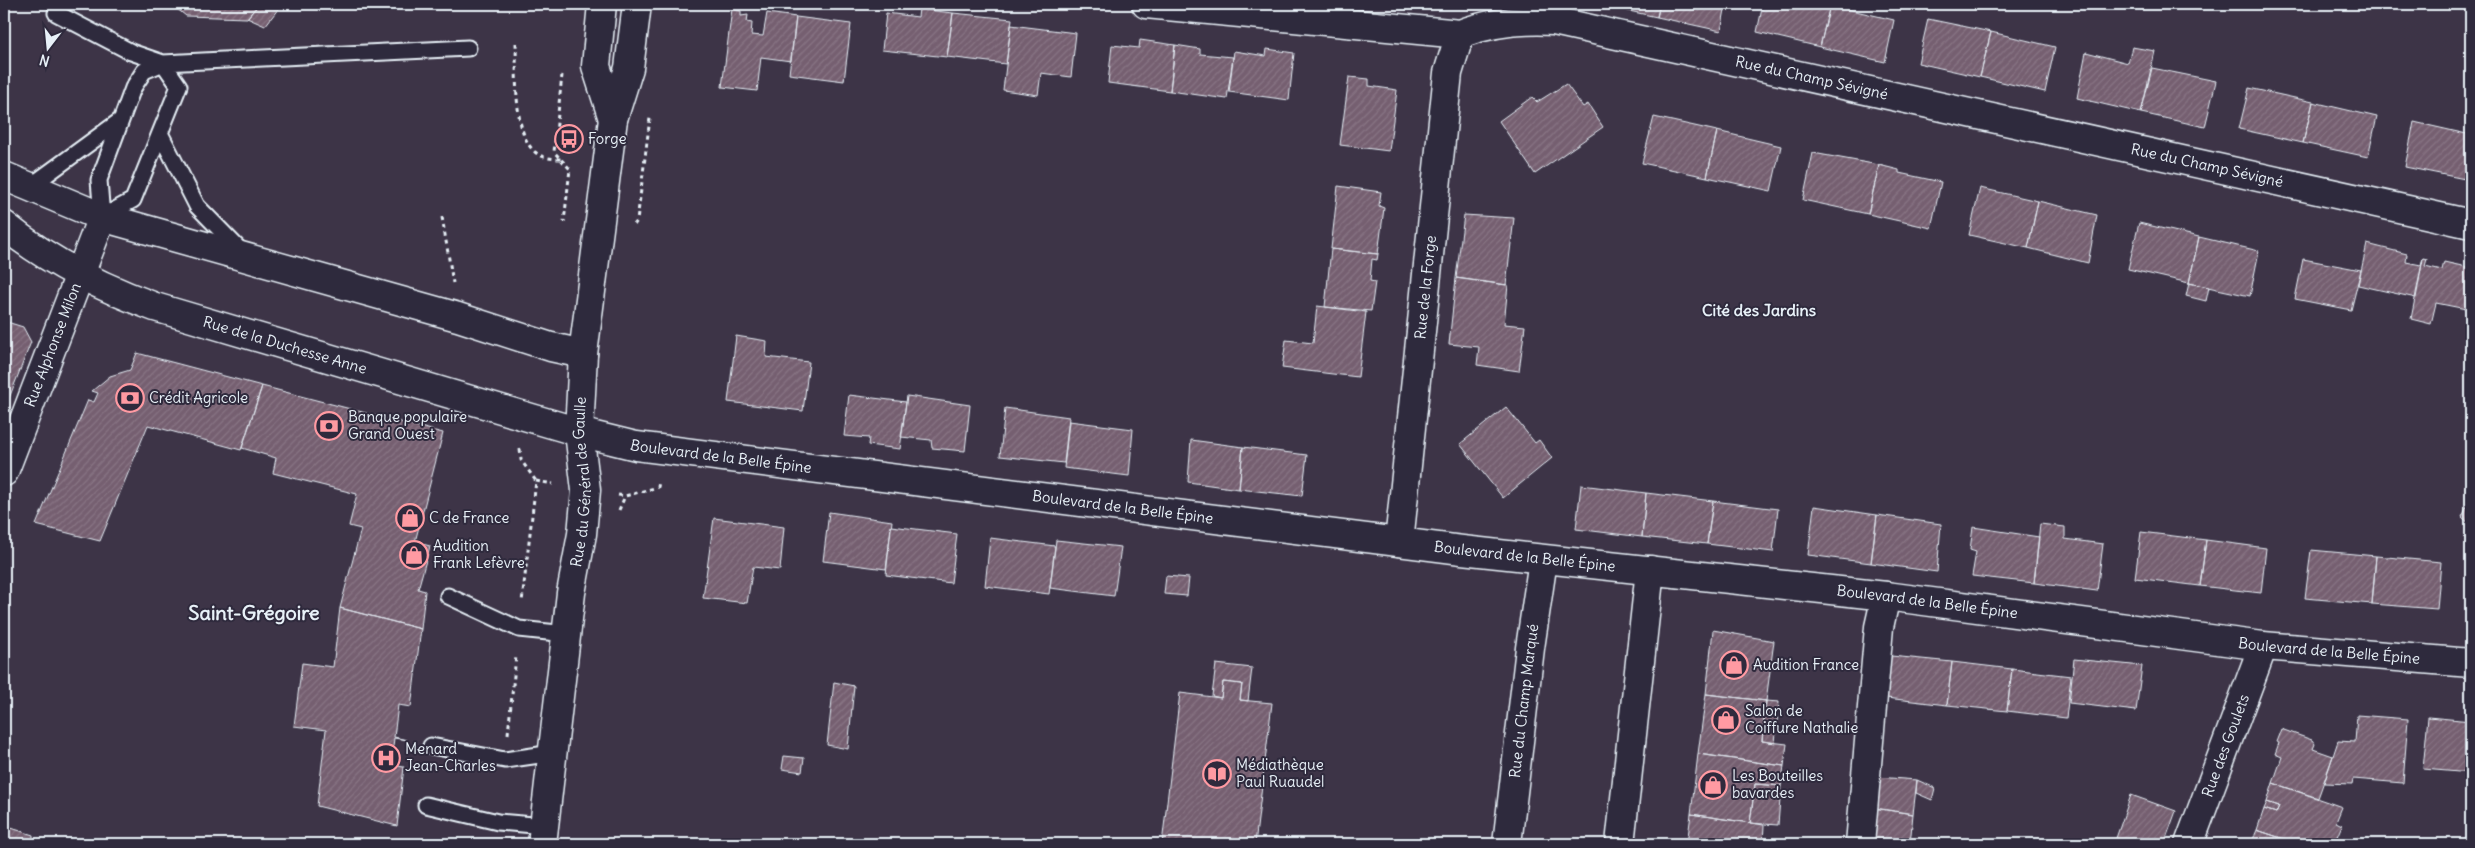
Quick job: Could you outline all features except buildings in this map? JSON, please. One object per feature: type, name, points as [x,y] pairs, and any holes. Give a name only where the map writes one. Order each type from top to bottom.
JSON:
[{"type":"street","name":"Rue du Général de Gaulle","points":[[602,4],[596,66],[612,119]]},
{"type":"street","name":"Rue du Général de Gaulle","points":[[543,835],[586,490],[579,432],[583,354],[612,119],[629,68],[636,4]]},
{"type":"street","name":"Rue du Champ Sévigné","points":[[1146,4],[1460,34],[1482,25],[1519,19],[1554,20],[2471,224]]},
{"type":"street","name":"Rue de la Forge","points":[[1399,542],[1448,73],[1460,34]]},
{"type":"street","points":[[16,182],[102,217],[458,317],[551,347],[583,354]]},
{"type":"street","name":"Rue Alphonse Milon","points":[[4,472],[102,217]]},
{"type":"street","name":"Rue de la Duchesse Anne","points":[[4,225],[80,276],[112,291],[155,307],[579,432]]},
{"type":"street","name":"Boulevard de la Belle Épine","points":[[579,432],[636,446],[1544,560],[1886,596],[2263,646],[2471,663]]},
{"type":"street","name":"Rue du Champ Marqué","points":[[1507,844],[1530,648],[1544,560]]},
{"type":"street","points":[[1620,844],[1650,570]]},
{"type":"street","points":[[1860,844],[1880,627],[1886,596]]},
{"type":"street","name":"Rue des Goulets","points":[[2189,844],[2263,646]]},
{"type":"lane","points":[[56,13],[131,52],[163,63],[179,86],[161,135],[133,200],[102,217],[99,180],[133,88],[144,71],[163,63],[468,48]]},
{"type":"lane","points":[[16,182],[121,120]]},
{"type":"lane","points":[[161,135],[197,206],[248,257]]},
{"type":"lane","points":[[448,596],[519,629],[567,634]]},
{"type":"lane","points":[[431,746],[505,760],[553,753]]},
{"type":"lane","points":[[426,805],[543,835]]},
{"type":"path","points":[[516,43],[517,110],[527,140],[535,152],[550,159],[561,158]]},
{"type":"path","points":[[563,74],[554,152],[570,169],[564,225]]},
{"type":"path","points":[[442,216],[458,317]]},
{"type":"place","name":"Forge","points":[[569,139]]},
{"type":"place","name":"Crédit Agricole","points":[[130,398]]},
{"type":"place","name":"Banque populaire Grand Ouest","points":[[329,426]]},
{"type":"place","name":"C de France","points":[[410,518]]},
{"type":"place","name":"Audition Frank Lefèvre","points":[[414,555]]},
{"type":"place","name":"Audition France","points":[[1734,665]]},
{"type":"place","name":"Salon de Coiffure Nathalie","points":[[1726,720]]},
{"type":"place","name":"Menard Jean-Charles","points":[[386,758]]},
{"type":"place","name":"Médiathèque Paul Ruaudel","points":[[1217,774]]},
{"type":"place","name":"Les Bouteilles bavardes","points":[[1713,785]]},
{"type":"district","name":"Cité des Jardins","points":[[1759,310]]},
{"type":"district","name":"Saint-Grégoire","points":[[254,613]]}]
